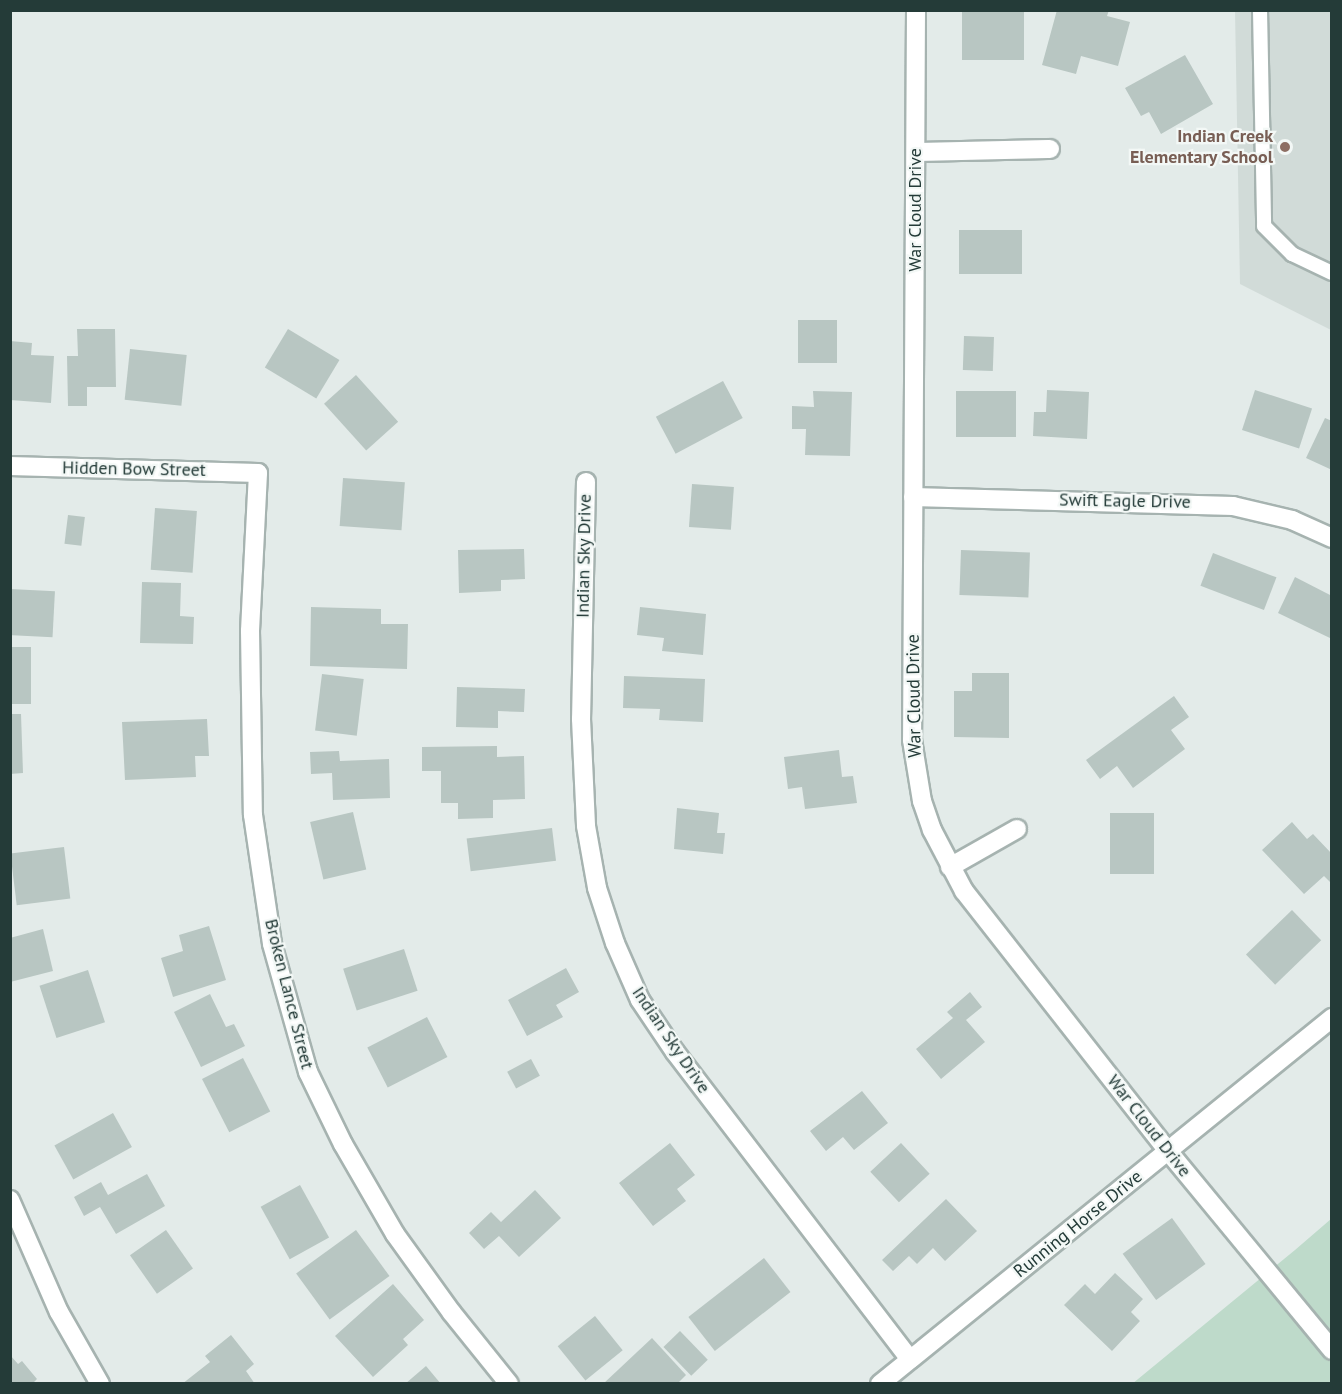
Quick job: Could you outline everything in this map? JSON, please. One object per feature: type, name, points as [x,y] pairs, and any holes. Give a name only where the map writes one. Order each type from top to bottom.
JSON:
[{"type":"street","name":"War Cloud Drive","points":[[916,10],[912,740],[922,801],[932,830],[964,891],[1168,1151],[1332,1350]]},
{"type":"street","points":[[916,152],[1050,149]]},
{"type":"street","name":"Hidden Bow Street","points":[[10,466],[258,472]]},
{"type":"street","name":"Broken Lance Street","points":[[258,472],[250,631],[253,815],[272,944],[308,1072],[343,1144],[395,1234],[452,1313],[509,1383]]},
{"type":"street","name":"Indian Sky Drive","points":[[586,482],[580,719],[586,826],[597,888],[615,943],[640,1000],[675,1052],[910,1359]]},
{"type":"street","name":"Swift Eagle Drive","points":[[913,498],[1233,506],[1292,520],[1332,538]]},
{"type":"street","points":[[950,867],[1017,828]]},
{"type":"street","name":"Running Horse Drive","points":[[880,1383],[1332,1018]]},
{"type":"street","points":[[10,1200],[58,1312],[100,1383]]},
{"type":"lane","points":[[1260,10],[1264,226],[1292,254],[1332,273]]},
{"type":"shaded area","name":"Indian Creek Elementary School","points":[[1235,11],[1331,11],[1331,330],[1240,284]]},
{"type":"green space","points":[[1331,1219],[1331,1383],[1132,1384],[1295,1250]]},
{"type":"building","points":[[962,10],[1024,10],[1024,60],[962,60]]},
{"type":"building","points":[[1057,10],[1109,10],[1107,16],[1130,22],[1118,66],[1081,56],[1076,74],[1042,65]]},
{"type":"building","points":[[1185,55],[1213,104],[1161,134],[1149,112],[1141,116],[1125,88]]},
{"type":"building","points":[[959,230],[1022,230],[1022,274],[959,274]]},
{"type":"building","points":[[798,320],[837,320],[837,363],[798,363]]},
{"type":"building","points":[[77,329],[115,329],[116,387],[87,387],[87,406],[68,406],[67,356],[78,356]]},
{"type":"building","points":[[288,329],[339,360],[316,398],[265,368]]},
{"type":"building","points":[[964,336],[994,337],[993,371],[963,370]]},
{"type":"building","points":[[10,341],[32,343],[31,355],[54,356],[51,403],[10,400]]},
{"type":"building","points":[[130,349],[187,355],[181,406],[125,400]]},
{"type":"building","points":[[356,375],[398,422],[366,451],[324,404]]},
{"type":"building","points":[[723,381],[743,418],[676,454],[656,417]]},
{"type":"building","points":[[1047,390],[1089,392],[1087,439],[1033,436],[1034,412],[1046,412]]},
{"type":"building","points":[[1255,390],[1312,409],[1299,448],[1242,430]]},
{"type":"building","points":[[813,391],[852,392],[850,456],[805,455],[806,429],[792,429],[792,406],[814,407]]},
{"type":"building","points":[[956,391],[1016,391],[1016,437],[956,437]]},
{"type":"building","points":[[1325,418],[1332,421],[1332,470],[1306,458]]},
{"type":"building","points":[[343,478],[405,482],[402,530],[340,526]]},
{"type":"building","points":[[692,484],[734,487],[731,530],[689,527]]},
{"type":"building","points":[[155,508],[197,511],[193,573],[151,570]]},
{"type":"building","points":[[68,515],[85,517],[81,546],[64,544]]},
{"type":"building","points":[[524,549],[525,579],[501,580],[501,591],[459,593],[458,550]]},
{"type":"building","points":[[961,550],[1030,552],[1028,597],[959,595]]},
{"type":"building","points":[[1213,553],[1276,577],[1264,610],[1200,586]]},
{"type":"building","points":[[1295,577],[1332,596],[1332,639],[1278,613]]},
{"type":"building","points":[[142,582],[181,583],[180,616],[194,617],[193,644],[140,643]]},
{"type":"building","points":[[10,589],[55,591],[53,637],[10,635]]},
{"type":"building","points":[[311,607],[381,609],[381,624],[408,624],[407,669],[310,666]]},
{"type":"building","points":[[640,607],[706,614],[703,655],[662,651],[664,638],[637,635]]},
{"type":"building","points":[[10,647],[31,647],[31,704],[10,704]]},
{"type":"building","points":[[972,673],[1009,673],[1009,738],[954,737],[954,691],[972,691]]},
{"type":"building","points":[[322,674],[364,679],[357,736],[315,731]]},
{"type":"building","points":[[624,676],[705,679],[703,722],[659,720],[660,709],[623,708]]},
{"type":"building","points":[[457,687],[525,689],[524,712],[498,711],[498,728],[456,727]]},
{"type":"building","points":[[1174,696],[1189,717],[1171,730],[1185,749],[1133,788],[1117,766],[1100,779],[1086,760]]},
{"type":"building","points":[[10,714],[21,714],[23,773],[10,774]]},
{"type":"building","points":[[207,719],[209,756],[195,756],[196,777],[125,780],[122,722]]},
{"type":"building","points":[[497,746],[497,757],[524,756],[525,799],[493,800],[493,818],[458,819],[458,803],[441,803],[441,771],[422,771],[422,747]]},
{"type":"building","points":[[839,750],[842,777],[853,776],[857,803],[805,809],[802,787],[788,789],[784,757]]},
{"type":"building","points":[[339,751],[340,761],[389,759],[390,798],[333,800],[332,773],[311,774],[310,752]]},
{"type":"building","points":[[677,808],[719,813],[717,833],[725,833],[723,854],[674,849]]},
{"type":"building","points":[[353,812],[366,869],[323,879],[310,822]]},
{"type":"building","points":[[1110,813],[1154,813],[1154,874],[1110,874]]},
{"type":"building","points":[[1292,822],[1307,839],[1313,834],[1332,854],[1332,884],[1324,876],[1304,894],[1262,850]]},
{"type":"building","points":[[552,828],[556,861],[471,871],[467,838]]},
{"type":"building","points":[[64,847],[70,899],[17,905],[10,854]]},
{"type":"building","points":[[1292,910],[1321,940],[1275,985],[1246,954]]},
{"type":"building","points":[[209,926],[226,980],[173,997],[161,958],[183,951],[179,935]]},
{"type":"building","points":[[43,929],[53,971],[10,982],[10,938]]},
{"type":"building","points":[[404,949],[418,991],[357,1011],[343,969]]},
{"type":"building","points":[[566,968],[579,992],[556,1005],[563,1017],[527,1036],[508,1000]]},
{"type":"building","points":[[88,970],[105,1022],[56,1038],[39,986]]},
{"type":"building","points":[[970,992],[982,1007],[966,1020],[985,1042],[941,1079],[916,1049],[953,1018],[947,1012]]},
{"type":"building","points":[[210,994],[226,1027],[234,1024],[245,1046],[201,1067],[174,1012]]},
{"type":"building","points":[[427,1017],[447,1057],[388,1088],[367,1047]]},
{"type":"building","points":[[243,1058],[270,1111],[229,1132],[202,1079]]},
{"type":"building","points":[[531,1059],[540,1076],[516,1088],[507,1072]]},
{"type":"building","points":[[862,1091],[888,1123],[854,1150],[843,1137],[826,1151],[810,1131]]},
{"type":"building","points":[[113,1113],[132,1147],[73,1180],[54,1145]]},
{"type":"building","points":[[670,1143],[695,1175],[677,1189],[686,1201],[653,1226],[619,1183]]},
{"type":"building","points":[[901,1143],[930,1174],[899,1202],[870,1172]]},
{"type":"building","points":[[147,1174],[165,1206],[116,1234],[100,1207],[84,1216],[74,1197],[101,1182],[108,1195]]},
{"type":"building","points":[[300,1185],[329,1237],[290,1259],[261,1207]]},
{"type":"building","points":[[535,1190],[561,1218],[519,1257],[499,1236],[484,1249],[469,1233],[491,1212],[501,1222]]},
{"type":"building","points":[[946,1199],[977,1231],[945,1261],[933,1248],[917,1264],[909,1256],[893,1271],[882,1260]]},
{"type":"building","points":[[1172,1218],[1206,1264],[1156,1300],[1123,1254]]},
{"type":"building","points":[[166,1230],[193,1269],[157,1294],[130,1255]]},
{"type":"building","points":[[356,1230],[390,1276],[330,1320],[296,1273]]},
{"type":"building","points":[[764,1258],[790,1292],[715,1351],[688,1317]]},
{"type":"building","points":[[1115,1273],[1143,1299],[1131,1312],[1140,1321],[1112,1351],[1064,1305],[1085,1284],[1095,1294]]},
{"type":"building","points":[[393,1284],[424,1320],[403,1339],[408,1345],[373,1377],[335,1336]]},
{"type":"building","points":[[595,1316],[623,1350],[585,1380],[558,1346]]},
{"type":"building","points":[[680,1331],[708,1360],[691,1376],[663,1347]]},
{"type":"building","points":[[231,1335],[254,1364],[246,1371],[255,1384],[182,1384],[210,1362],[205,1356]]},
{"type":"building","points":[[652,1338],[686,1375],[677,1384],[603,1384]]},
{"type":"building","points":[[10,1355],[18,1364],[22,1361],[37,1379],[32,1384],[10,1384]]},
{"type":"building","points":[[426,1366],[441,1384],[405,1384]]},
{"type":"place","name":"Indian Creek Elementary School","points":[[1285,147]]}]
